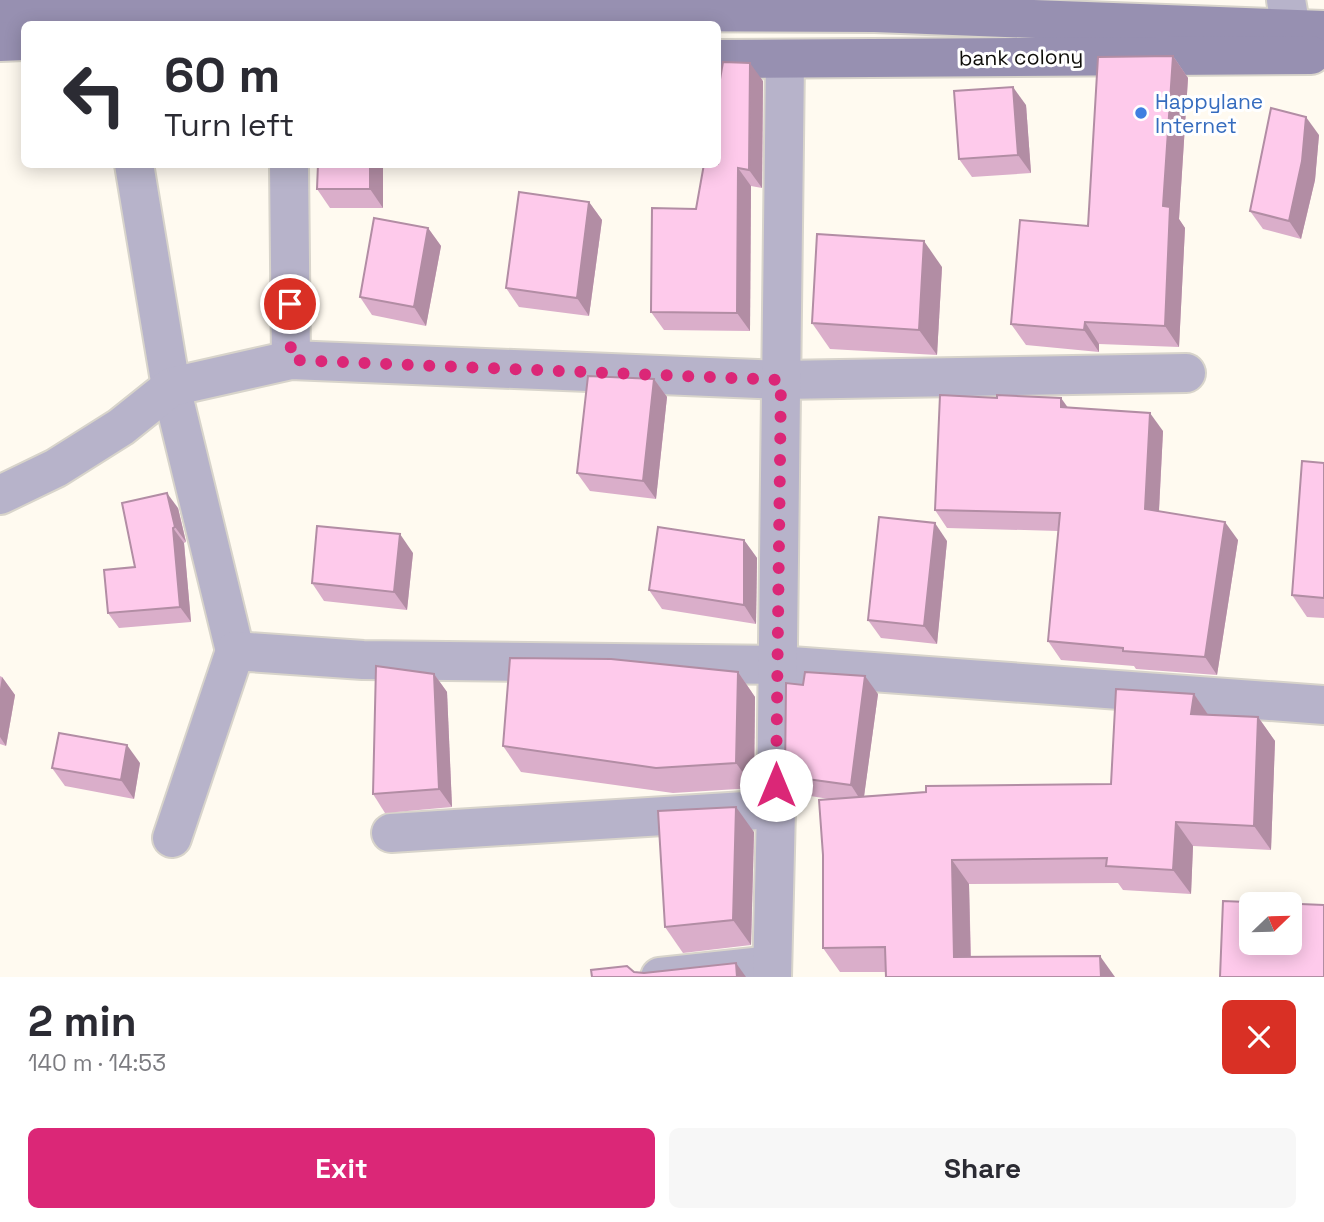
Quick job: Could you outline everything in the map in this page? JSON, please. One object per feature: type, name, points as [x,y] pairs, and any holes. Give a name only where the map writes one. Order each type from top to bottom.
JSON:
[{"type":"main road","points":[[0,10],[876,13],[1300,20]]},
{"type":"main road","points":[[0,42],[21,41]]},
{"type":"main road","name":"bank colony","points":[[721,59],[1324,55]]},
{"type":"street","points":[[660,977],[772,971],[785,60]]},
{"type":"street","points":[[135,168],[171,387],[235,651],[172,838]]},
{"type":"street","points":[[289,168],[291,360]]},
{"type":"street","points":[[0,495],[56,468],[121,427],[171,387],[291,360],[781,380],[1186,373]]},
{"type":"street","points":[[235,651],[363,660],[777,665],[1324,705]]},
{"type":"street","points":[[391,833],[776,808]]},
{"type":"building","points":[[1173,56],[1163,206],[1170,207],[1165,326],[1085,322],[1084,330],[1011,324],[1020,220],[1088,226],[1098,57]]},
{"type":"building","points":[[723,62],[750,63],[749,170],[738,168],[737,313],[651,312],[652,208],[696,209],[703,168],[721,168]]},
{"type":"building","points":[[1013,87],[1018,155],[959,159],[954,91]]},
{"type":"building","points":[[1271,108],[1306,117],[1302,161],[1289,221],[1250,211]]},
{"type":"building","points":[[318,168],[370,168],[370,189],[317,189]]},
{"type":"building","points":[[519,192],[589,202],[577,298],[506,288]]},
{"type":"building","points":[[374,218],[428,228],[414,307],[360,297]]},
{"type":"building","points":[[817,234],[924,241],[919,330],[812,323]]},
{"type":"building","points":[[588,376],[654,379],[643,481],[577,473]]},
{"type":"building","points":[[940,395],[1061,398],[1061,407],[1150,413],[1145,509],[1225,522],[1205,657],[1123,651],[1123,648],[1048,641],[1060,513],[935,510]]},
{"type":"building","points":[[1302,461],[1324,463],[1324,598],[1292,595]]},
{"type":"building","points":[[167,493],[175,527],[180,607],[108,613],[104,570],[135,567],[122,503]]},
{"type":"building","points":[[879,517],[935,523],[924,626],[868,620]]},
{"type":"building","points":[[317,526],[400,534],[394,592],[312,583]]},
{"type":"building","points":[[658,527],[744,540],[744,605],[649,590]]},
{"type":"building","points":[[510,658],[611,659],[738,672],[736,763],[656,768],[503,746]]},
{"type":"building","points":[[376,666],[434,674],[439,789],[373,794]]},
{"type":"building","points":[[805,672],[865,676],[851,785],[785,776],[786,683],[803,685]]},
{"type":"building","points":[[1116,689],[1194,694],[1191,714],[1258,717],[1254,826],[1176,822],[1173,870],[1106,866],[1107,858],[952,860],[954,957],[1100,956],[1101,977],[886,977],[885,947],[823,948],[823,855],[819,800],[926,792],[926,786],[1111,784]]},
{"type":"building","points":[[59,733],[127,745],[121,780],[52,768]]},
{"type":"building","points":[[736,807],[733,920],[665,927],[658,811]]},
{"type":"building","points":[[1223,901],[1239,902],[1239,956],[1302,956],[1302,904],[1324,905],[1324,977],[1220,977]]},
{"type":"building","points":[[736,963],[737,977],[592,977],[591,970],[627,966],[634,972],[644,973]]},
{"type":"place","name":"Happylane Internet","points":[[1141,113]]},
{"type":"route","points":[[290,304],[291,360],[781,380],[776,785]]}]
